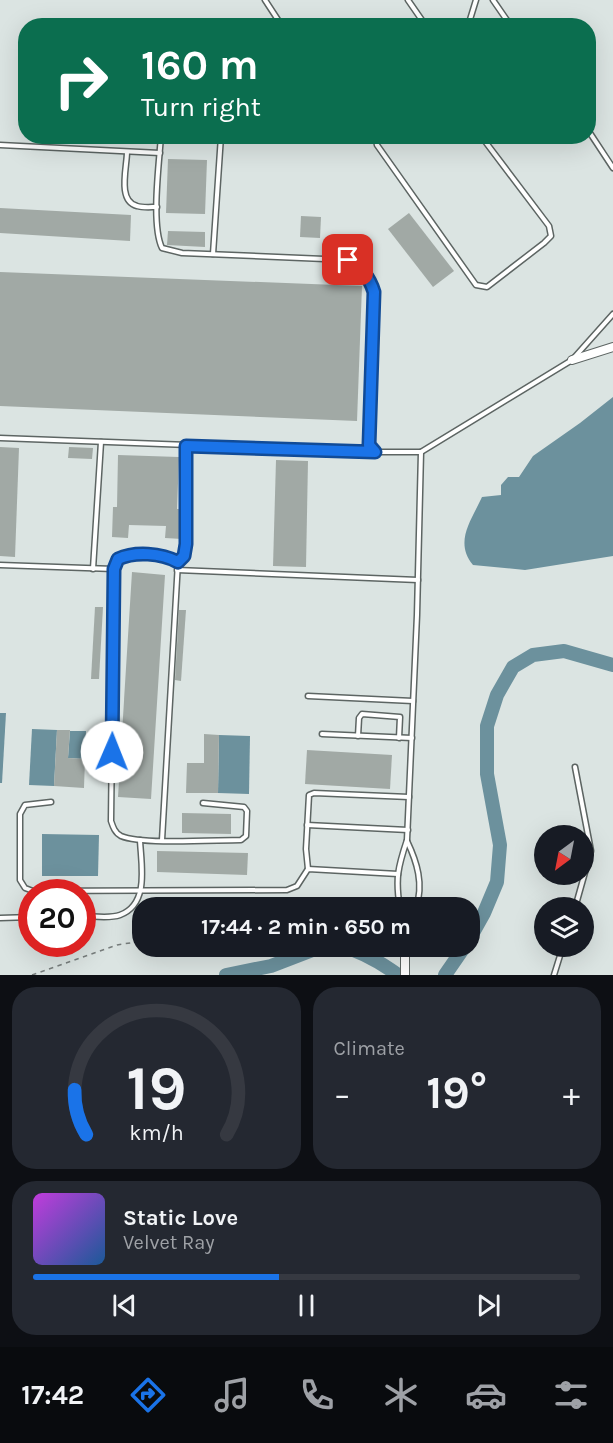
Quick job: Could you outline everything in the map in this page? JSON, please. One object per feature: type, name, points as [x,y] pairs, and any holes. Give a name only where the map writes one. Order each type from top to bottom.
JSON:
[{"type":"street","points":[[572,360],[613,347]]},
{"type":"street","points":[[405,957],[405,975]]},
{"type":"lane","points":[[266,0],[277,18]]},
{"type":"lane","points":[[408,0],[420,18]]},
{"type":"lane","points":[[470,18],[476,0]]},
{"type":"lane","points":[[494,0],[506,18]]},
{"type":"lane","points":[[596,141],[613,168]]},
{"type":"lane","points":[[161,144],[157,207],[158,239],[162,248],[182,253],[348,260],[361,268],[370,279],[374,292],[369,445],[375,452]]},
{"type":"lane","points":[[213,254],[220,144]]},
{"type":"lane","points":[[377,144],[476,285],[481,288],[487,287],[550,236],[549,226],[487,144]]},
{"type":"lane","points":[[0,145],[160,153]]},
{"type":"lane","points":[[128,152],[125,195],[128,202],[137,207],[157,207]]},
{"type":"lane","points":[[0,438],[420,452],[572,360],[613,314]]},
{"type":"lane","points":[[93,569],[101,442]]},
{"type":"lane","points":[[162,840],[177,570],[178,562],[184,556],[186,544],[186,446]]},
{"type":"lane","points":[[398,897],[396,883],[408,830],[418,580],[420,452]]},
{"type":"lane","points":[[178,562],[166,556],[127,555],[118,559],[114,569],[111,821],[114,830],[121,836],[140,840],[241,840],[246,836],[247,811],[244,807],[203,803]]},
{"type":"lane","points":[[0,565],[114,569]]},
{"type":"lane","points":[[177,570],[418,580]]},
{"type":"lane","points":[[308,696],[413,701]]},
{"type":"lane","points":[[358,736],[359,718],[362,714],[399,717],[399,738]]},
{"type":"lane","points":[[322,734],[412,738]]},
{"type":"lane","points":[[574,767],[591,851],[578,897]]},
{"type":"lane","points":[[51,801],[25,805],[20,814],[20,880],[25,888],[33,891],[287,890],[297,886],[308,869],[309,795],[314,793],[409,797]]},
{"type":"lane","points":[[307,825],[408,830]]},
{"type":"lane","points":[[96,916],[118,916],[127,911],[142,890],[140,840]]},
{"type":"lane","points":[[407,840],[417,863],[420,883],[418,897]]},
{"type":"lane","points":[[308,869],[398,874]]},
{"type":"lane","points":[[0,918],[18,917]]},
{"type":"lane","points":[[554,975],[560,957]]},
{"type":"path","points":[[33,975],[117,945],[132,943]]},
{"type":"water","points":[[613,397],[613,556],[525,570],[473,565],[465,548],[466,531],[482,497],[501,495],[501,485],[508,477],[519,477],[533,456]]},
{"type":"water","points":[[0,713],[6,713],[2,783],[0,783]]},
{"type":"water","points":[[32,729],[57,730],[54,786],[29,785]]},
{"type":"water","points":[[70,731],[86,731],[85,759],[68,758]]},
{"type":"water","points":[[219,735],[250,736],[249,794],[218,793]]},
{"type":"water","points":[[42,834],[99,835],[98,876],[42,876]]},
{"type":"building","points":[[168,159],[207,160],[205,214],[166,213]]},
{"type":"building","points":[[0,208],[131,215],[130,241],[0,233]]},
{"type":"building","points":[[409,213],[454,271],[433,287],[388,229]]},
{"type":"building","points":[[301,216],[321,217],[320,238],[300,237]]},
{"type":"building","points":[[168,231],[205,232],[205,247],[167,245]]},
{"type":"building","points":[[0,272],[362,286],[357,421],[0,406]]},
{"type":"building","points":[[0,447],[19,448],[15,557],[0,556]]},
{"type":"building","points":[[69,447],[93,448],[92,459],[68,458]]},
{"type":"building","points":[[118,455],[179,457],[177,509],[182,509],[182,539],[165,538],[166,526],[129,525],[128,538],[112,537],[113,507],[117,507]]},
{"type":"building","points":[[276,460],[308,461],[306,567],[273,566]]},
{"type":"building","points":[[132,572],[165,575],[151,799],[118,797]]},
{"type":"building","points":[[95,607],[103,607],[99,679],[91,679]]},
{"type":"building","points":[[179,610],[186,610],[181,681],[175,680]]},
{"type":"building","points":[[57,730],[70,730],[68,758],[85,759],[84,788],[54,786]]},
{"type":"building","points":[[204,734],[219,735],[218,793],[186,793],[187,763],[204,763]]},
{"type":"building","points":[[307,750],[392,755],[390,789],[305,784]]},
{"type":"building","points":[[182,813],[231,814],[231,834],[182,833]]},
{"type":"building","points":[[157,851],[248,853],[247,875],[157,872]]},
{"type":"waterway","points":[[480,920],[497,882],[500,845],[487,774],[487,726],[497,695],[513,667],[533,655],[564,651],[613,665]]},
{"type":"waterway","points":[[226,975],[271,966],[294,957]]},
{"type":"waterway","points":[[369,957],[398,975]]},
{"type":"waterway","points":[[445,975],[457,957]]},
{"type":"route","points":[[112,752],[114,569],[118,559],[127,555],[166,556],[178,562],[184,556],[186,446],[375,452],[369,445],[374,292],[370,279],[361,268],[348,260]]}]
